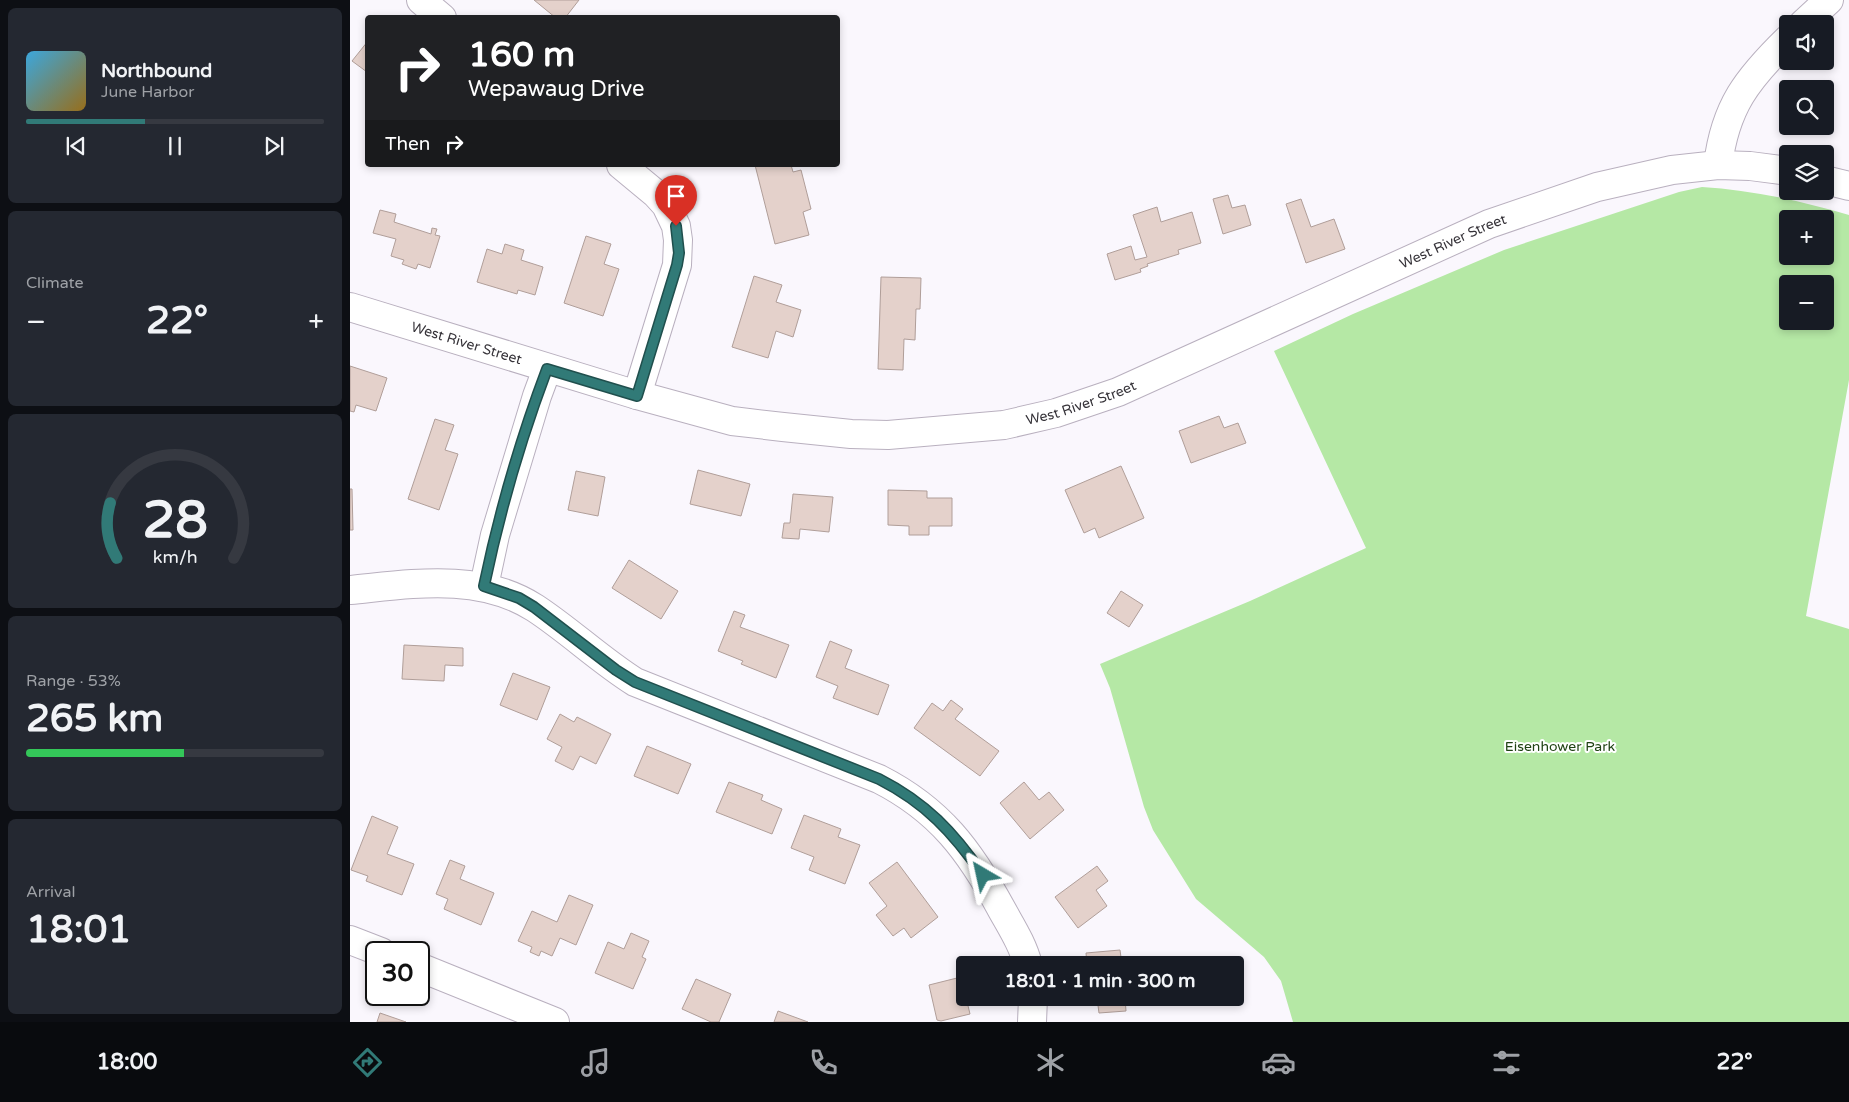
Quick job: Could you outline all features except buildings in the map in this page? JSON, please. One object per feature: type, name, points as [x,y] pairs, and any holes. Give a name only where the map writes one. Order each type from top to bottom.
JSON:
[{"type":"street","points":[[421,0],[438,15]]},
{"type":"street","points":[[1813,15],[1829,0]]},
{"type":"street","points":[[1718,165],[1724,130],[1734,106],[1750,78],[1779,48]]},
{"type":"street","name":"West River Street","points":[[350,306],[547,369],[637,396],[732,421],[851,434],[888,435],[1004,425],[1056,413],[1118,392],[1489,224],[1597,187],[1672,170],[1718,165],[1750,166],[1779,171]]},
{"type":"street","points":[[623,167],[656,194],[666,205],[676,226],[678,240],[677,265],[637,396]]},
{"type":"street","points":[[1834,182],[1849,186]]},
{"type":"street","points":[[484,586],[494,535],[547,369]]},
{"type":"street","points":[[350,590],[411,584],[458,583],[484,586],[519,598],[534,607],[616,670],[635,682],[879,779],[899,789],[919,803],[949,830],[983,875],[1020,941],[1025,956]]},
{"type":"street","points":[[350,940],[365,946]]},
{"type":"street","points":[[430,972],[554,1022]]},
{"type":"street","points":[[1032,1022],[1033,1006]]},
{"type":"green space","name":"Eisenhower Park","points":[[1702,187],[1758,193],[1779,198],[1779,200],[1790,200],[1831,210],[1779,210],[1779,265],[1834,265],[1834,211],[1849,215],[1849,380],[1806,616],[1849,629],[1849,1022],[1293,1022],[1281,981],[1264,957],[1196,899],[1153,830],[1144,807],[1110,688],[1100,664],[1250,601],[1366,548],[1274,351],[1353,314],[1504,250],[1679,192]]},
{"type":"route","points":[[676,226],[679,253],[677,265],[637,396],[547,369],[494,535],[484,586],[519,598],[534,607],[616,670],[635,682],[879,779],[899,789],[935,816],[949,830],[983,875]]}]
